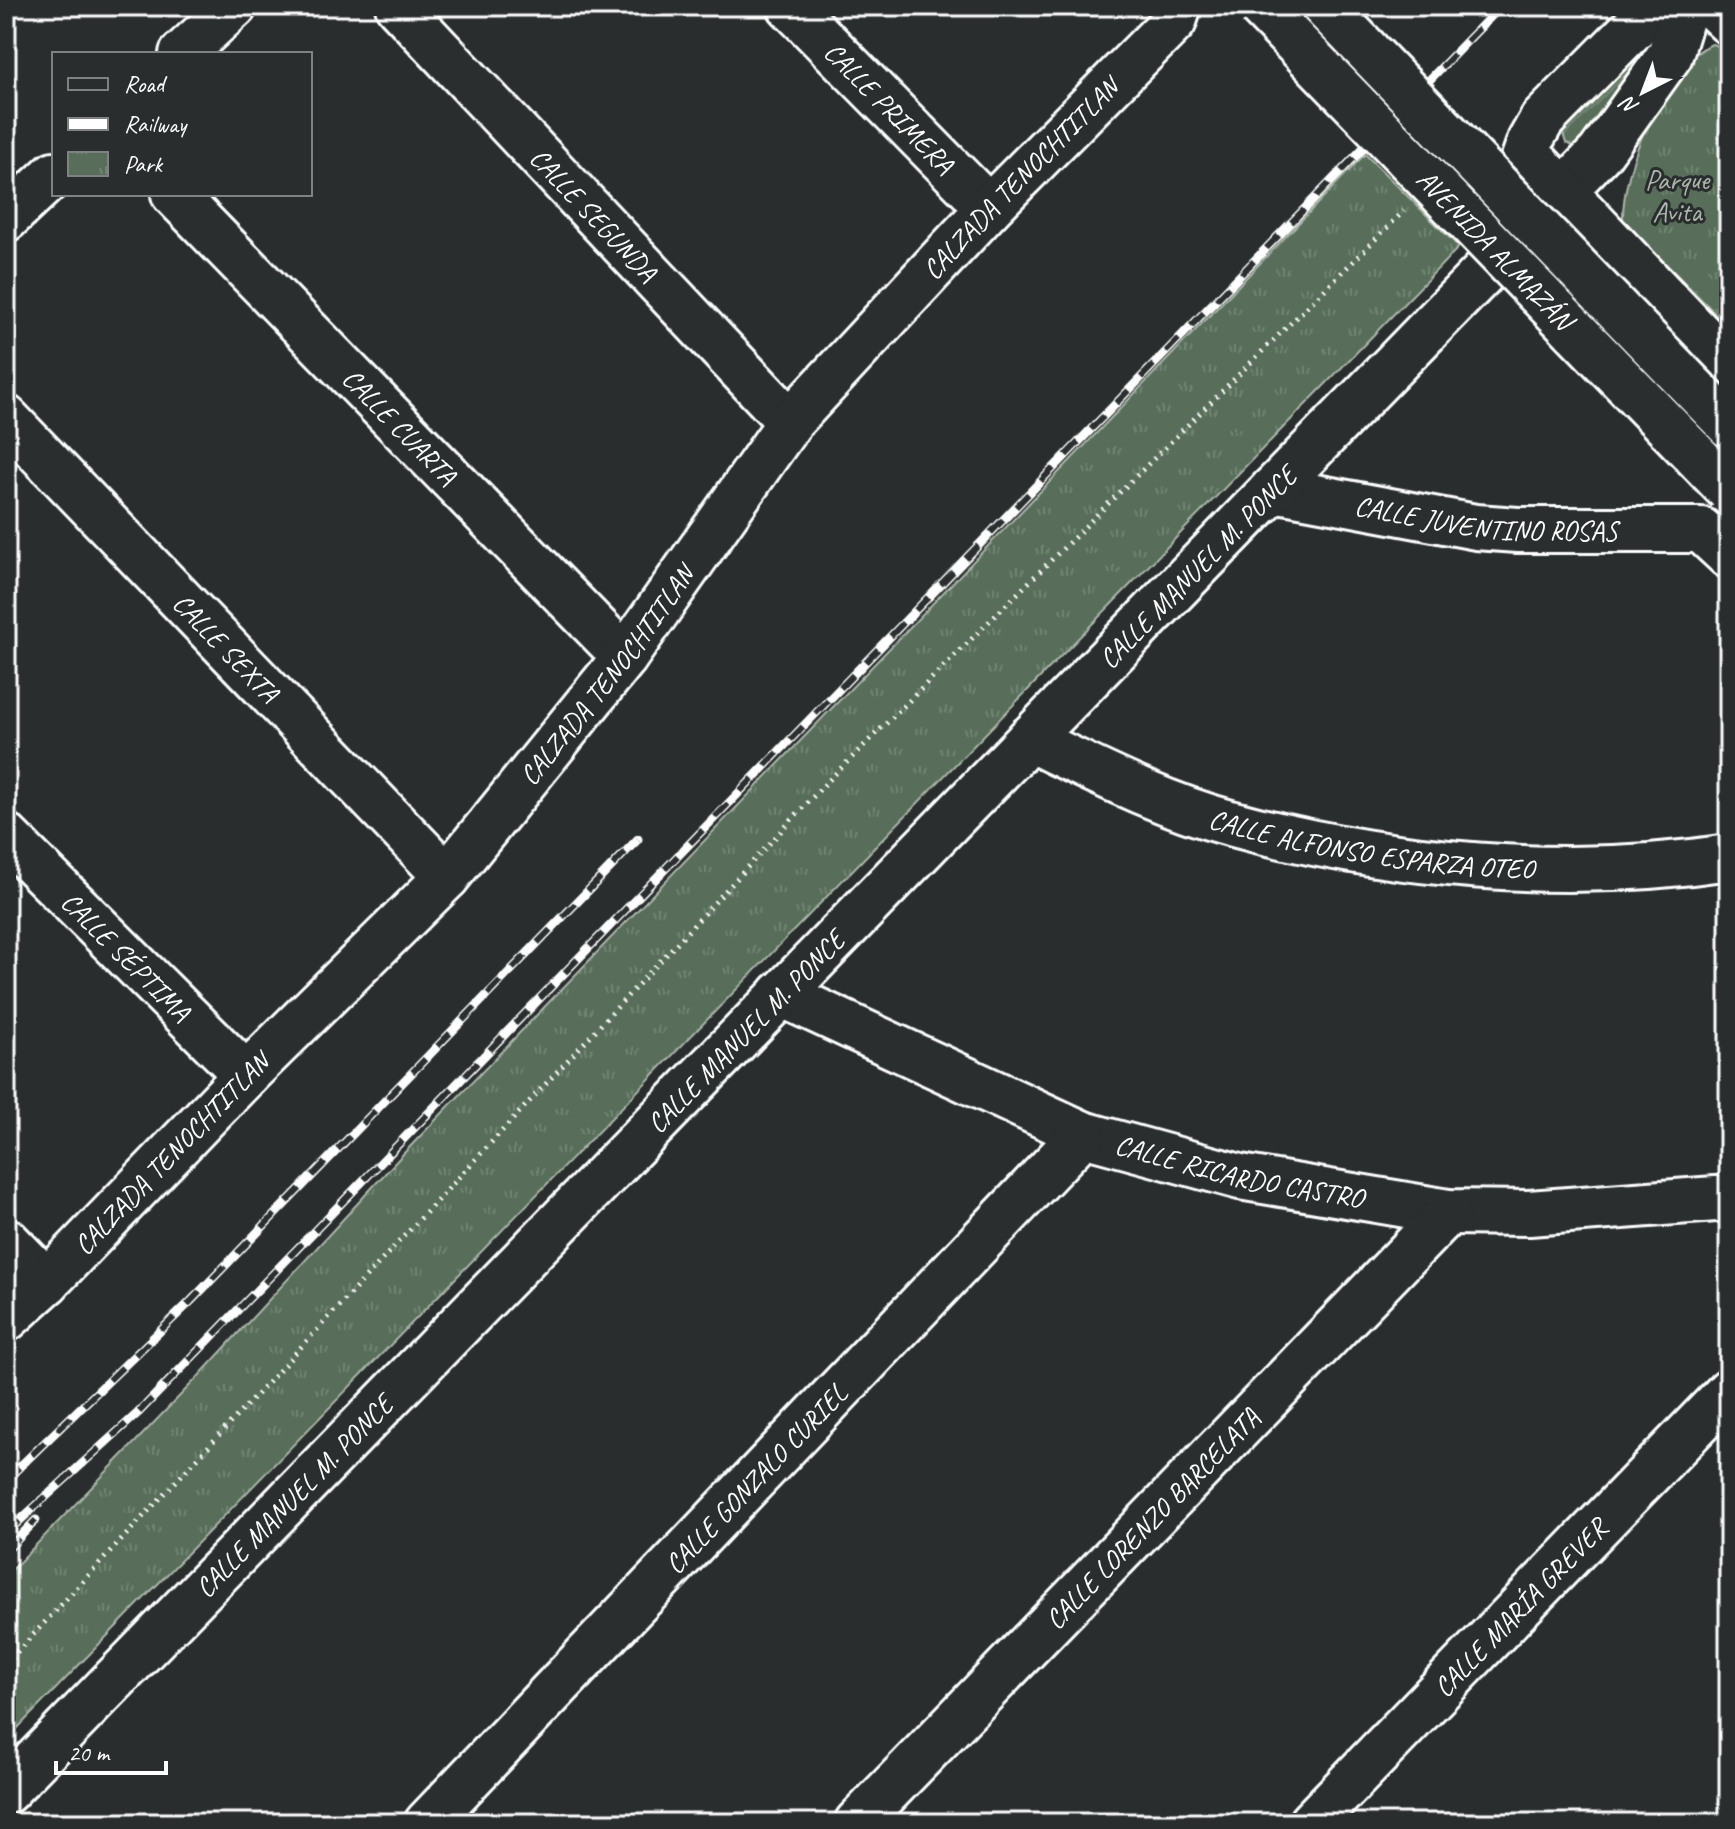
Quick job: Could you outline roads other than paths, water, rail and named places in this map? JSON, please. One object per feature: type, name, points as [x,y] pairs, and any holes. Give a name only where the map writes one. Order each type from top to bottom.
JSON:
[{"type":"street","points":[[184,52],[234,6]]},
{"type":"street","name":"CALLE SEGUNDA","points":[[398,6],[790,422]]},
{"type":"street","name":"CALLE PRIMERA","points":[[790,6],[989,208]]},
{"type":"street","name":"CALZADA TENOCHTITLAN","points":[[6,1319],[47,1282],[246,1075],[447,877],[625,657],[790,422],[989,208],[1174,21],[1179,6]]},
{"type":"street","name":"AVENIDA ALMAZÁN","points":[[1260,6],[1729,490]]},
{"type":"street","name":"AVENIDA ALMAZÁN","points":[[1324,6],[1729,425]]},
{"type":"street","name":"CALLE MANUEL M. PONCE","points":[[1484,272],[1542,120],[1655,6]]},
{"type":"street","name":"CALLE MANUEL M. PONCE","points":[[6,1791],[1600,153],[1670,55],[1685,6]]},
{"type":"street","points":[[1712,6],[1729,22]]},
{"type":"street","points":[[1527,153],[1729,365]]},
{"type":"street","points":[[7,217],[52,176]]},
{"type":"street","name":"CALLE CUARTA","points":[[176,196],[625,657]]},
{"type":"street","name":"CALLE SEXTA","points":[[6,418],[447,877]]},
{"type":"street","name":"CALLE JUVENTINO ROSAS","points":[[1273,489],[1476,527],[1715,543]]},
{"type":"street","name":"CALLE ALFONSO ESPARZA OTEO","points":[[1029,739],[1127,786],[1229,822],[1339,846],[1492,867],[1619,869],[1729,857]]},
{"type":"street","name":"CALLE SÉPTIMA","points":[[6,836],[246,1075]]},
{"type":"street","name":"CALLE RICARDO CASTRO","points":[[781,994],[1083,1134],[1240,1177],[1448,1212],[1529,1213],[1729,1198]]},
{"type":"street","name":"CALLE GONZALO CURIEL","points":[[427,1823],[1083,1134]]},
{"type":"street","name":"CALLE LORENZO BARCELATA","points":[[857,1823],[1448,1212]]},
{"type":"street","points":[[6,1240],[47,1282]]},
{"type":"street","name":"CALLE MARÍA GREVER","points":[[1311,1823],[1729,1391]]},
{"type":"railway","points":[[6,1533],[138,1413],[1501,6]]},
{"type":"railway","points":[[6,1480],[191,1301],[638,839]]},
{"type":"railway","points":[[6,1551],[36,1520]]},
{"type":"park label","name":"Parque Avita","points":[[1677,195]]}]
